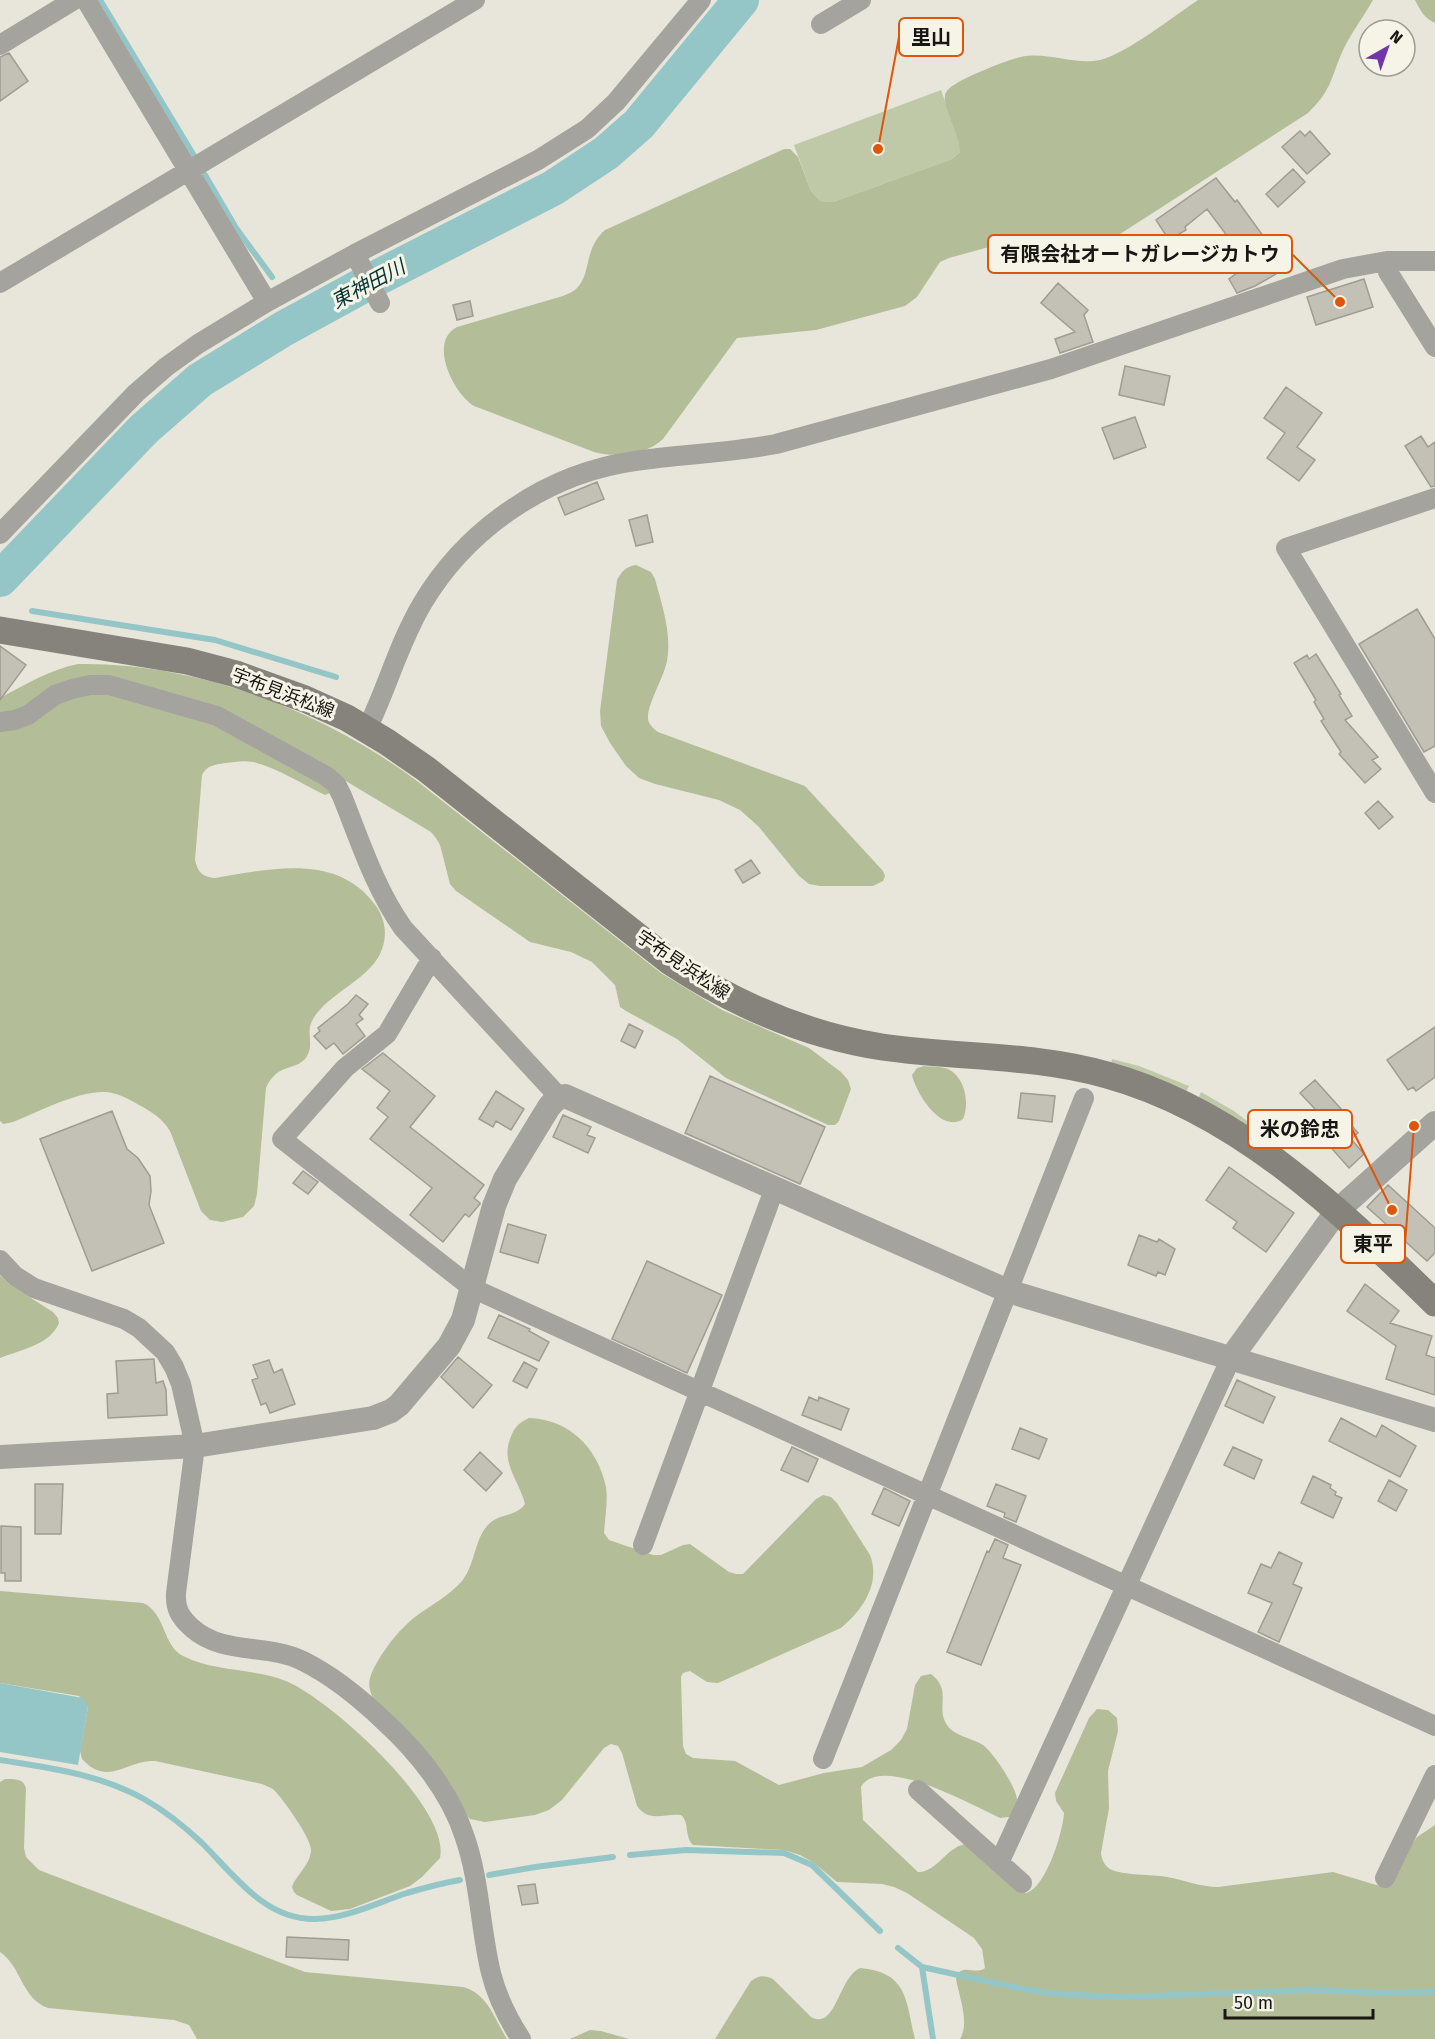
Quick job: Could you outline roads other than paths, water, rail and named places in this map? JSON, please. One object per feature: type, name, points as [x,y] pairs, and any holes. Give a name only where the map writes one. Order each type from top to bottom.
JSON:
[{"type":"main road","name":"宇布見浜松線","points":[[0,630],[212,667],[305,699],[367,729],[426,770],[669,961],[729,997],[792,1024],[859,1042],[905,1049],[1056,1063],[1082,1068],[1133,1083],[1183,1103],[1230,1128],[1274,1159],[1337,1211],[1435,1303]]},
{"type":"street","points":[[0,45],[74,0]]},
{"type":"street","points":[[86,0],[267,302]]},
{"type":"street","points":[[0,283],[475,0]]},
{"type":"street","points":[[0,534],[150,380],[198,344],[267,302],[356,257],[571,140],[616,102],[701,0]]},
{"type":"street","points":[[820,24],[861,0]]},
{"type":"street","points":[[356,257],[380,303]]},
{"type":"street","points":[[1387,261],[1388,272],[1435,347]]},
{"type":"street","points":[[367,729],[410,626],[437,581],[459,554],[491,524],[528,499],[559,483],[609,466],[634,461],[776,444],[1038,373],[1343,269],[1387,261],[1435,261]]},
{"type":"street","points":[[1435,498],[1286,548],[1435,793]]},
{"type":"street","points":[[0,722],[28,715],[55,695],[72,688],[109,685],[207,712],[326,776],[336,784],[377,884],[403,928],[560,1098]]},
{"type":"street","points":[[432,958],[387,1034],[345,1068],[282,1138],[472,1288],[1435,1726]]},
{"type":"street","points":[[0,1457],[195,1446],[373,1418],[391,1411],[399,1405],[449,1346],[463,1320],[494,1206],[505,1179],[549,1107],[556,1099],[565,1096],[1008,1291],[1435,1420]]},
{"type":"street","points":[[823,1759],[1084,1098]]},
{"type":"street","points":[[999,1863],[1231,1358],[1337,1211],[1435,1123]]},
{"type":"street","points":[[643,1545],[775,1188]]},
{"type":"street","points":[[0,1260],[15,1276],[34,1288],[124,1319],[153,1339],[165,1352],[181,1384],[195,1446],[176,1593],[175,1604],[179,1614],[198,1632],[225,1646],[283,1654],[313,1667],[365,1704],[392,1729],[423,1764],[454,1811],[464,1834],[471,1859],[491,1975],[498,1998],[521,2039]]},
{"type":"street","points":[[1385,1878],[1435,1775]]},
{"type":"street","points":[[918,1790],[1022,1883]]},
{"type":"water","points":[[0,1683],[83,1698],[88,1707],[78,1765],[0,1752]]},
{"type":"waterway","points":[[100,0],[193,154]]},
{"type":"waterway","name":"東神田川","points":[[0,579],[144,429],[200,380],[283,329],[369,282],[553,188],[606,153],[639,124],[741,0]]},
{"type":"waterway","points":[[205,175],[236,228],[272,277]]},
{"type":"waterway","points":[[0,581],[8,588]]},
{"type":"waterway","points":[[32,611],[215,640],[336,677]]},
{"type":"waterway","points":[[0,1760],[56,1769],[110,1783],[127,1790],[167,1814],[188,1831],[266,1904],[297,1917],[315,1919],[339,1916],[407,1893],[460,1880]]},
{"type":"waterway","points":[[630,1855],[686,1850],[784,1853],[812,1865],[880,1931]]},
{"type":"waterway","points":[[489,1875],[613,1857]]},
{"type":"waterway","points":[[898,1948],[922,1967],[1055,1994],[1122,1997],[1315,1990],[1382,1993],[1435,1992]]},
{"type":"waterway","points":[[922,1967],[933,2039]]},
{"type":"place","name":"里山","points":[[878,149]]},
{"type":"place","name":"有限会社オートガレージカトウ","points":[[1340,302]]},
{"type":"place","name":"東平","points":[[1414,1126]]},
{"type":"place","name":"米の鈴忠","points":[[1392,1210]]}]
